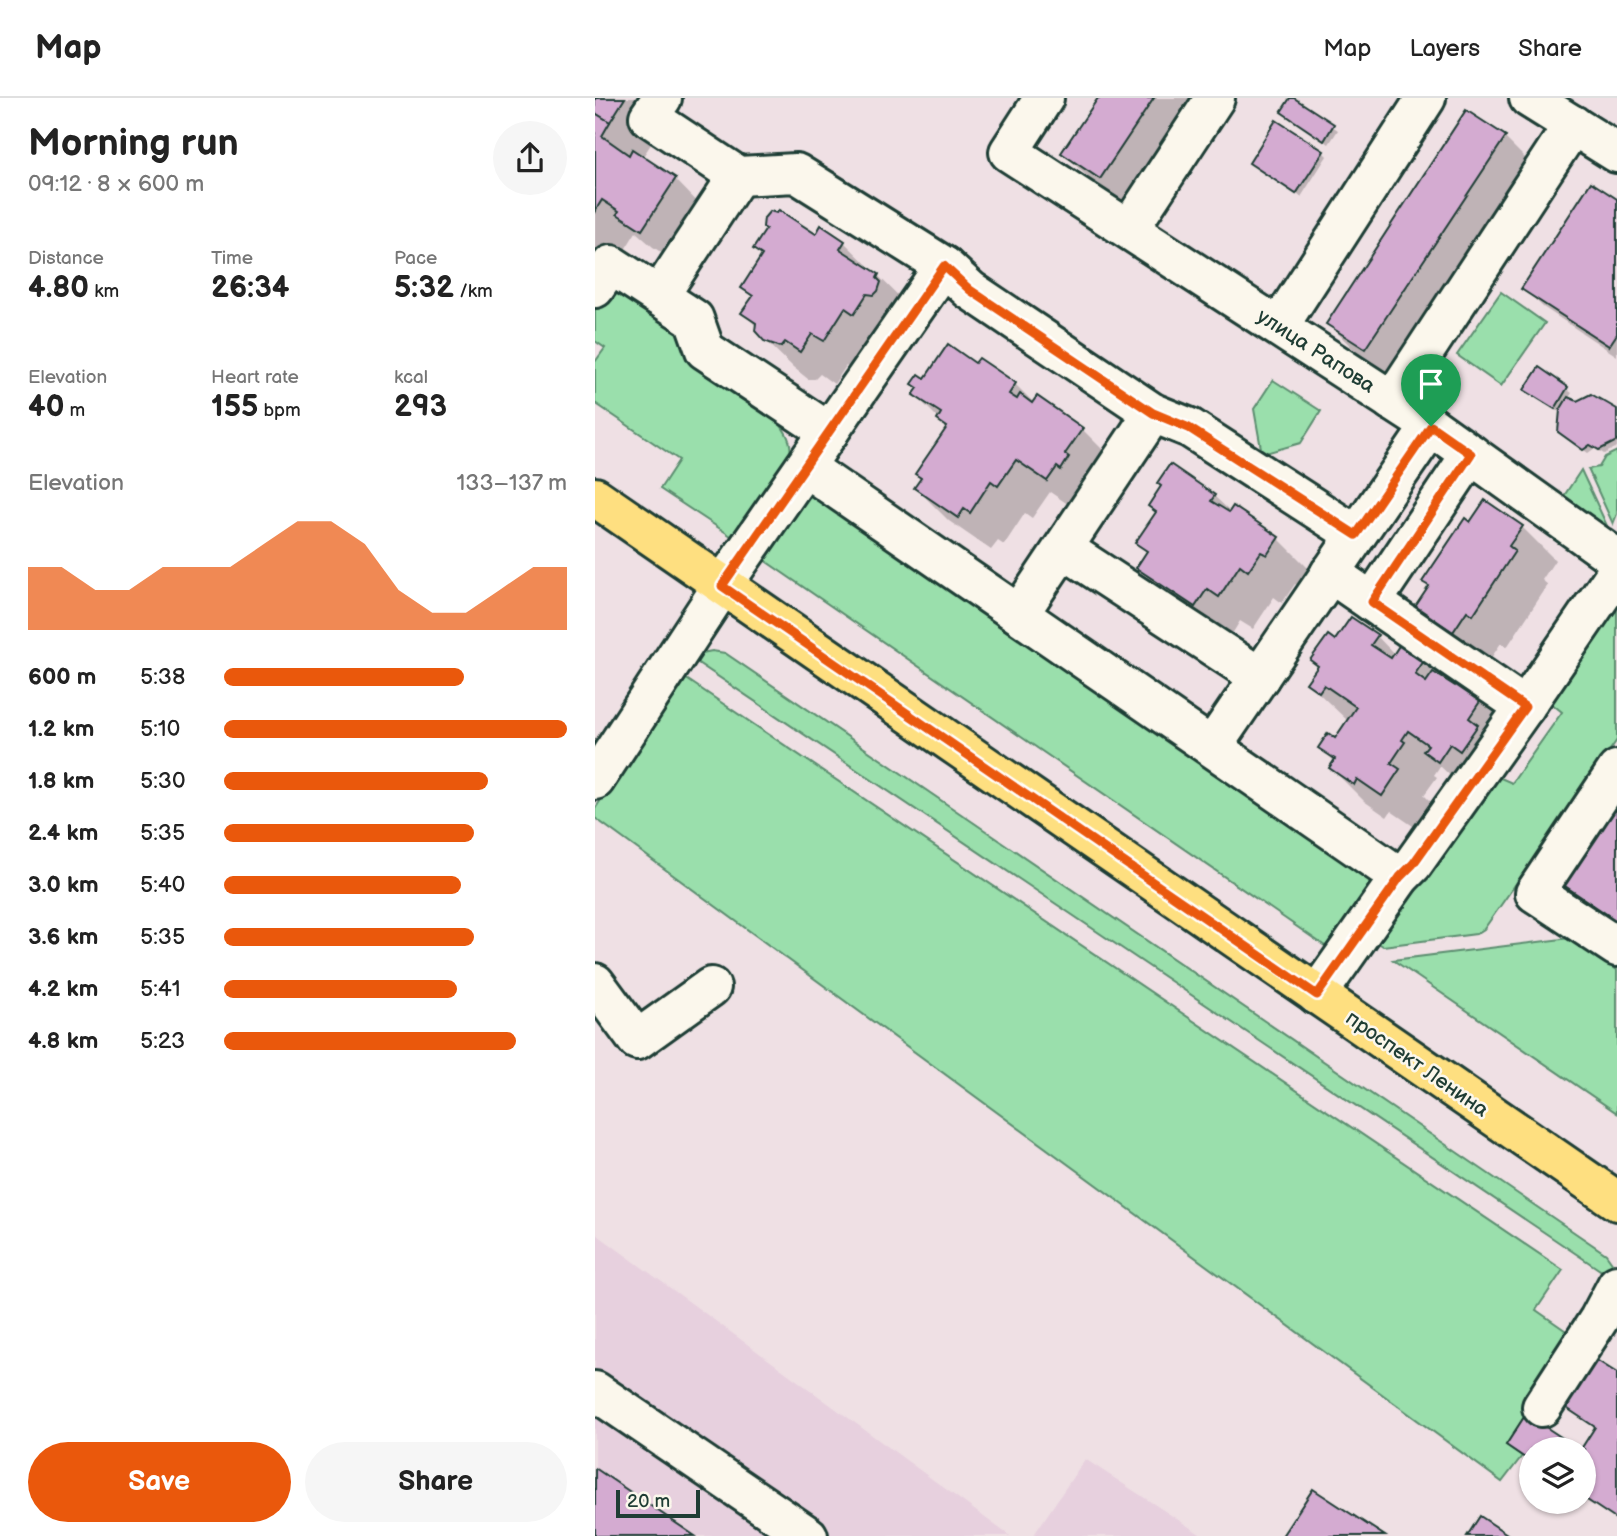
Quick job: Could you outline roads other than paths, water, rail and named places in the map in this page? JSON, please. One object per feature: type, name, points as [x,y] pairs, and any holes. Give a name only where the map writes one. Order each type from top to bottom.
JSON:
[{"type":"main road","name":"проспект Ленина","points":[[595,497],[1617,1201]]},
{"type":"street","points":[[662,98],[649,117],[739,176],[796,173],[944,266],[970,290],[1153,413],[1189,428],[1356,535]]},
{"type":"street","name":"улица Рапова","points":[[1044,98],[1009,152],[1431,426],[1617,559]]},
{"type":"street","points":[[1129,229],[1215,98]]},
{"type":"street","points":[[1279,326],[1426,98]]},
{"type":"street","points":[[1529,98],[1617,153]]},
{"type":"street","points":[[1392,401],[1573,125]]},
{"type":"street","points":[[659,296],[739,176]]},
{"type":"street","points":[[595,288],[611,265],[694,319],[705,350],[829,432]]},
{"type":"street","points":[[595,779],[722,586],[944,266]]},
{"type":"street","points":[[1019,614],[1153,413]]},
{"type":"street","points":[[1212,747],[1431,426]]},
{"type":"street","points":[[1372,602],[1471,454]]},
{"type":"street","points":[[806,467],[1400,877]]},
{"type":"street","points":[[1063,549],[1260,677]]},
{"type":"street","points":[[1317,995],[1525,707],[1617,572]]},
{"type":"street","points":[[1330,573],[1525,707]]},
{"type":"street","points":[[1617,770],[1535,893],[1617,947]]},
{"type":"street","points":[[595,983],[638,1040],[711,987]]},
{"type":"street","points":[[1542,1406],[1608,1325],[1617,1284]]},
{"type":"street","points":[[595,1391],[808,1536]]}]
